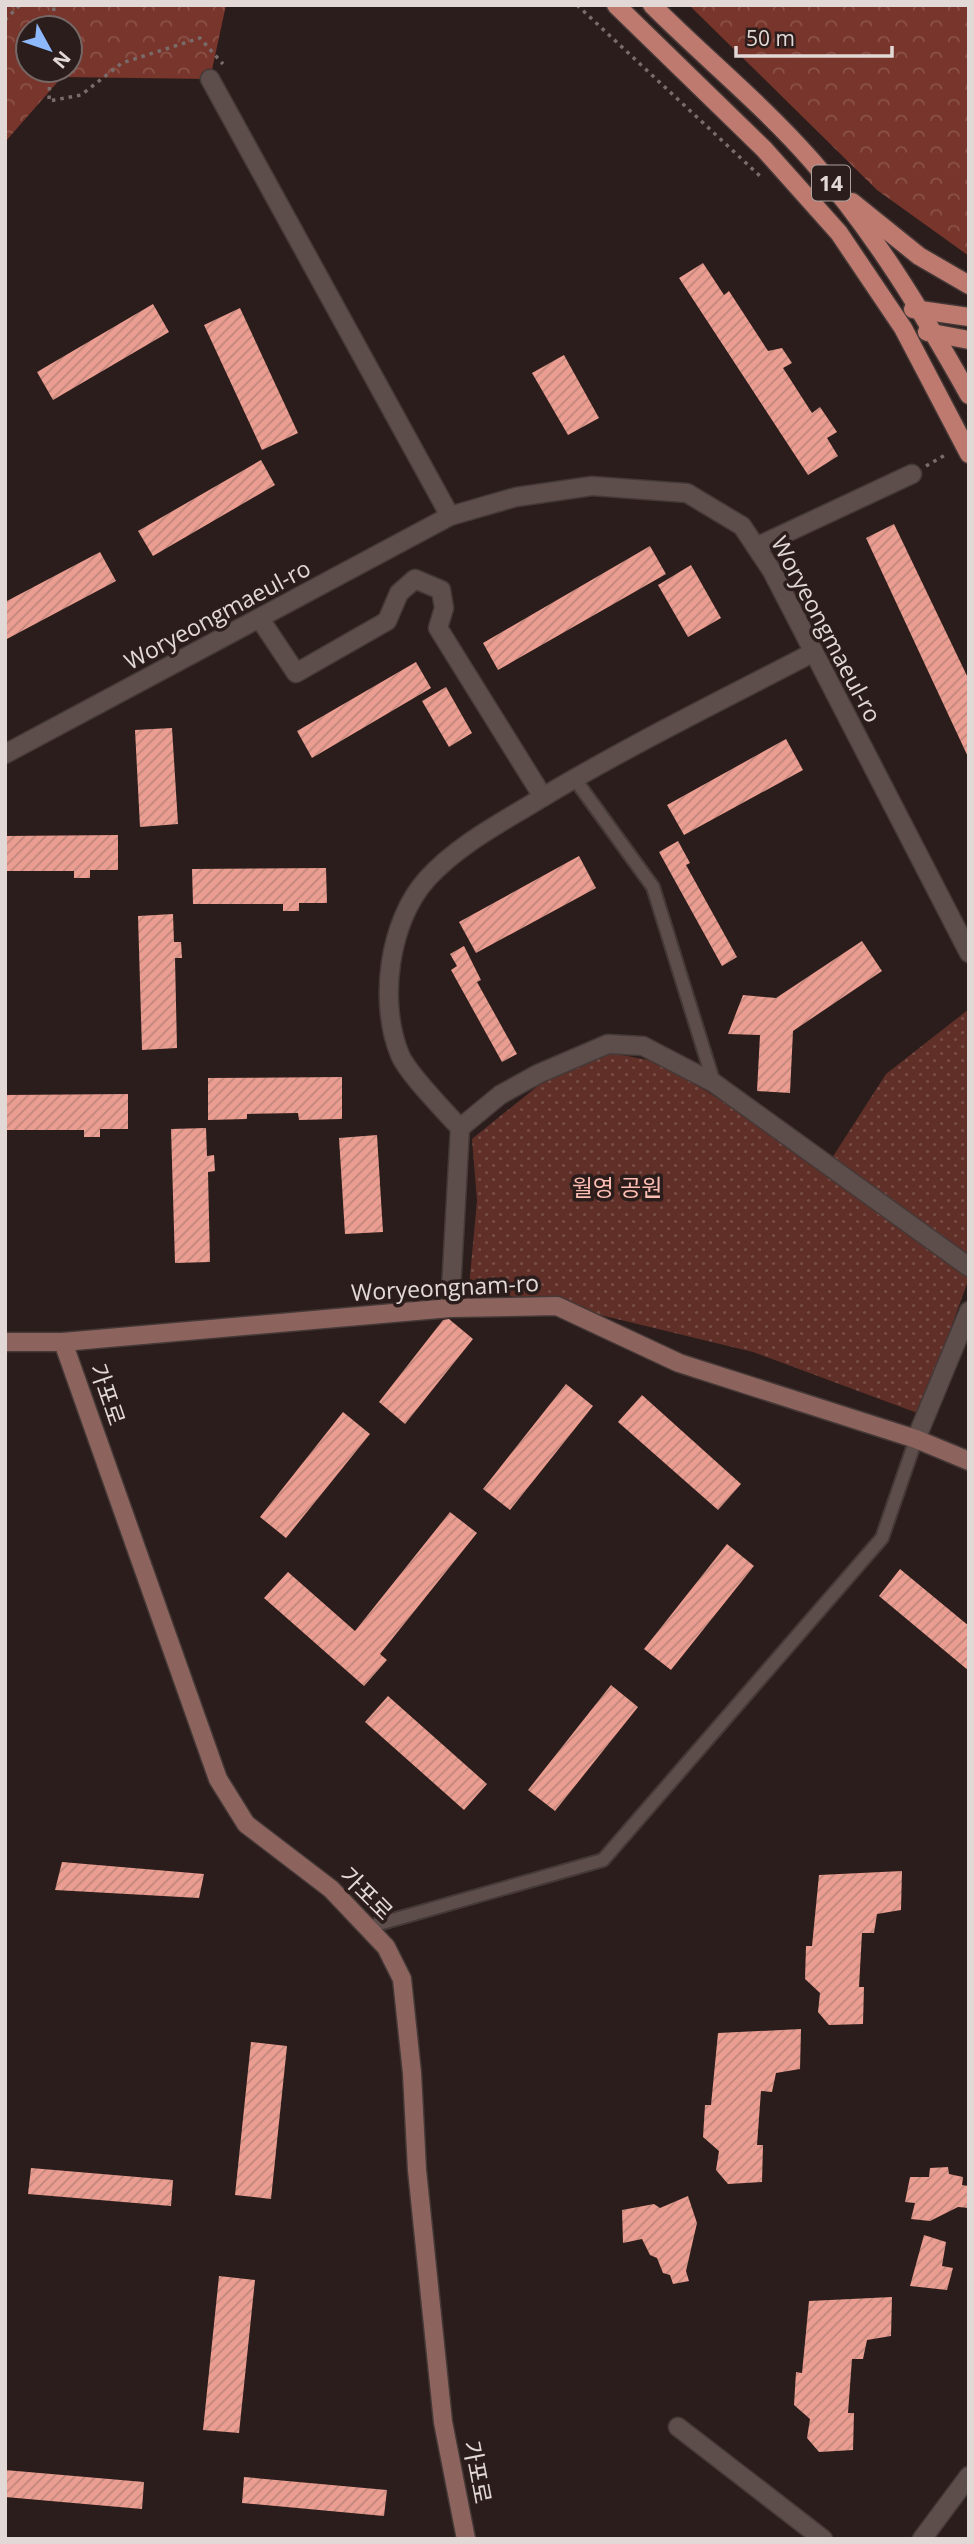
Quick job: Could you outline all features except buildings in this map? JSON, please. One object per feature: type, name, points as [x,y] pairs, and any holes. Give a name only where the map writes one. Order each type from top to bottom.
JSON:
[{"type":"main road","name":"14","points":[[616,5],[764,149],[839,233],[903,328],[962,452]]},
{"type":"main road","name":"14","points":[[652,5],[786,133],[833,186],[922,310],[969,395]]},
{"type":"main road","points":[[833,186],[919,256],[969,285]]},
{"type":"main road","points":[[887,304],[969,317]]},
{"type":"main road","points":[[903,328],[969,340]]},
{"type":"main road","name":"Woryeongnam-ro","points":[[5,1342],[64,1342],[450,1308],[557,1306],[679,1363],[916,1440],[969,1461]]},
{"type":"main road","name":"가포로","points":[[64,1342],[218,1779],[246,1824],[331,1889],[368,1927],[386,1947],[402,1979],[412,2073],[417,2170],[443,2422],[466,2539]]},
{"type":"street","points":[[210,79],[450,516]]},
{"type":"street","points":[[756,547],[912,474]]},
{"type":"street","name":"Woryeongmaeul-ro","points":[[5,754],[450,516],[516,497],[592,486],[687,493],[742,526],[772,571],[969,953]]},
{"type":"street","points":[[260,619],[296,673],[387,621],[400,593],[415,579],[441,590],[444,608],[438,628],[543,797]]},
{"type":"street","points":[[450,1308],[460,1129],[400,1056],[392,1020],[390,963],[400,919],[425,881],[462,846],[574,778],[814,652]]},
{"type":"street","points":[[460,1129],[500,1095],[608,1044],[643,1046],[714,1083],[969,1267]]},
{"type":"street","points":[[916,1440],[969,1311]]},
{"type":"street","points":[[678,2427],[823,2539]]},
{"type":"street","points":[[922,2539],[969,2476]]},
{"type":"lane","points":[[574,778],[653,887],[714,1083]]},
{"type":"lane","points":[[368,1927],[603,1860],[882,1538],[916,1440]]},
{"type":"path","points":[[5,20],[20,5]]},
{"type":"path","points":[[577,5],[769,185]]},
{"type":"path","points":[[49,84],[48,101],[81,95],[122,63],[200,38],[223,63],[210,79]]},
{"type":"path","points":[[912,474],[962,452]]},
{"type":"green space","points":[[5,5],[226,5],[210,79],[84,77],[84,14],[14,14],[14,84],[56,84],[5,142]]},
{"type":"green space","points":[[689,5],[969,5],[969,256],[877,190]]},
{"type":"green space","points":[[969,1009],[969,1258],[832,1158],[886,1074]]},
{"type":"green space","name":"월영 공원","points":[[607,1052],[658,1062],[822,1161],[969,1278],[920,1414],[753,1352],[588,1312],[469,1287],[477,1201],[472,1139],[550,1076]]}]
